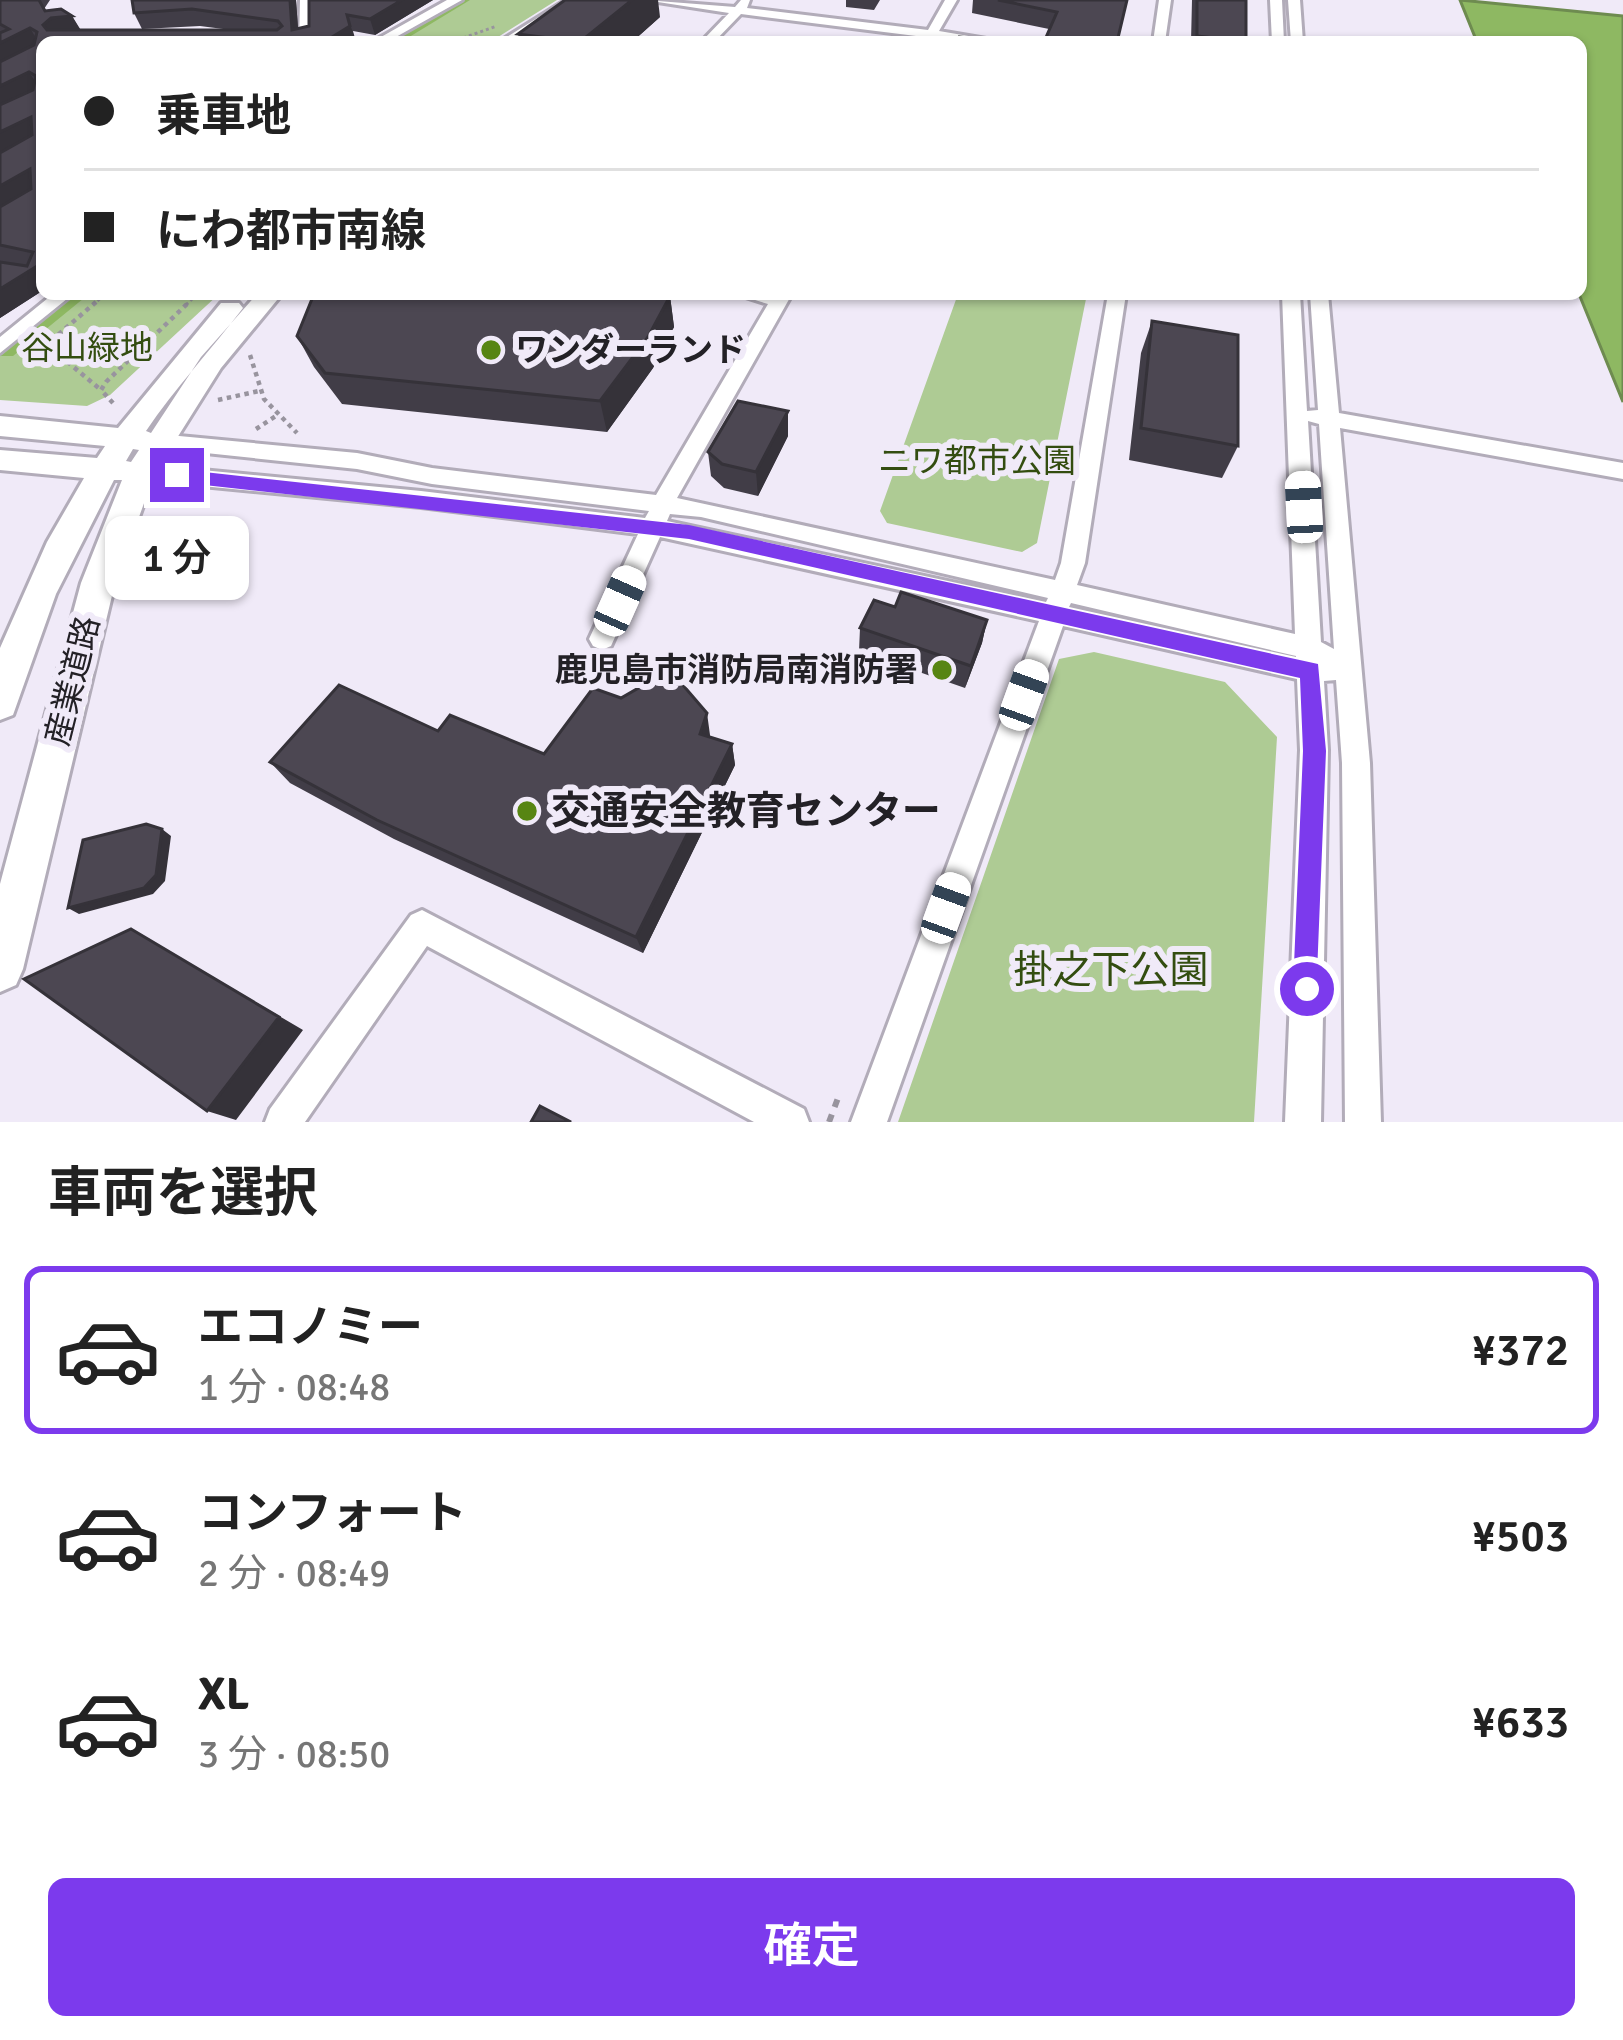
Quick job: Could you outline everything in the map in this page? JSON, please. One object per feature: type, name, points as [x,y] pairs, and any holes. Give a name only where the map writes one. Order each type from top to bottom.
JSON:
[{"type":"main road","points":[[518,36],[577,0]]},
{"type":"main road","points":[[538,36],[596,0]]},
{"type":"main road","name":"産業道路","points":[[0,969],[134,460],[122,438],[176,366],[238,300]]},
{"type":"main road","name":"産業道路","points":[[0,704],[61,544],[265,300]]},
{"type":"main road","points":[[0,426],[122,438]]},
{"type":"main road","points":[[0,460],[134,460]]},
{"type":"street","points":[[305,36],[306,0]]},
{"type":"street","points":[[389,36],[456,0]]},
{"type":"street","points":[[933,36],[951,0]]},
{"type":"street","points":[[1160,36],[1165,0]]},
{"type":"street","points":[[1276,0],[1278,36]]},
{"type":"street","points":[[1294,0],[1297,36]]},
{"type":"street","points":[[646,3],[738,9],[906,36]]},
{"type":"street","points":[[712,36],[738,9]]},
{"type":"street","points":[[0,347],[57,300]]},
{"type":"street","points":[[602,639],[657,516],[779,300]]},
{"type":"street","points":[[869,1122],[1073,563],[1116,300]]},
{"type":"street","points":[[1291,300],[1315,751],[1303,1122]]},
{"type":"street","points":[[1320,300],[1357,764],[1363,1122]]},
{"type":"street","points":[[1300,413],[1623,471]]},
{"type":"street","points":[[134,460],[657,516]]},
{"type":"street","points":[[134,460],[357,461],[657,516],[857,566],[1059,601],[1347,668]]},
{"type":"street","points":[[283,1122],[422,926],[791,1122]]},
{"type":"path","points":[[467,36],[508,19]]},
{"type":"path","points":[[98,300],[59,334],[58,354],[112,403]]},
{"type":"path","points":[[100,390],[191,300]]},
{"type":"path","points":[[256,338],[248,359],[259,391],[276,416],[301,436]]},
{"type":"path","points":[[211,401],[259,391]]},
{"type":"path","points":[[248,434],[276,416]]},
{"type":"path","points":[[829,1122],[838,1098]]},
{"type":"green space","points":[[462,0],[557,0],[500,36],[399,36]]},
{"type":"green space","name":"谷山緑地","points":[[65,300],[213,300],[110,395],[87,406],[0,400],[0,354]]},
{"type":"green space","name":"ニワ都市公園","points":[[956,300],[1086,300],[1037,543],[1022,552],[887,523],[880,511]]},
{"type":"green space","name":"掛之下公園","points":[[1094,652],[1225,682],[1277,737],[1254,1122],[898,1122],[1059,659]]},
{"type":"shaded area","points":[[1460,0],[1623,16],[1623,402],[1581,300],[1587,300],[1587,36],[1475,36]]},
{"type":"building","points":[[0,0],[39,0],[45,11],[61,9],[72,16],[51,18],[43,25],[47,30],[277,30],[282,26],[278,21],[192,9],[134,13],[132,0],[290,0],[292,30],[309,26],[309,0],[402,0],[370,19],[347,15],[350,26],[334,36],[36,36],[30,28],[0,43],[0,33],[9,29],[0,24]]},
{"type":"building","points":[[565,0],[632,0],[587,36],[518,34]]},
{"type":"building","points":[[998,0],[1127,0],[1118,36],[1047,36],[1057,12]]},
{"type":"building","points":[[1197,0],[1246,0],[1246,36],[1197,36]]},
{"type":"building","points":[[36,36],[36,76],[29,72],[0,86],[0,62],[34,45]]},
{"type":"building","points":[[36,76],[36,267],[0,289],[0,262],[27,266],[33,252],[0,245],[0,207],[31,189],[30,169],[0,186],[0,153],[32,135],[31,117],[0,132],[0,105],[33,90]]},
{"type":"building","name":"ワンダーランド","points":[[312,300],[668,300],[648,337],[600,401],[325,373],[297,336]]},
{"type":"building","points":[[1152,321],[1238,335],[1238,446],[1141,428]]},
{"type":"building","points":[[738,401],[788,411],[756,472],[722,464],[708,452]]},
{"type":"building","points":[[901,592],[987,620],[971,666],[860,628],[874,600],[895,607]]},
{"type":"building","name":"交通安全教育センター","points":[[666,678],[682,684],[707,713],[700,734],[732,744],[636,937],[377,820],[270,762],[339,685],[438,731],[450,715],[544,754],[593,688],[621,698]]},
{"type":"building","points":[[146,824],[162,829],[156,875],[144,888],[68,908],[83,840]]},
{"type":"building","points":[[131,929],[279,1017],[207,1111],[24,979]]},
{"type":"building","points":[[540,1106],[571,1122],[531,1122]]},
{"type":"waterway","points":[[401,36],[464,0]]},
{"type":"waterway","points":[[5,351],[71,300]]},
{"type":"place","name":"ワンダーランド","points":[[491,350]]},
{"type":"place","name":"鹿児島市消防局南消防署","points":[[942,670]]},
{"type":"place","name":"交通安全教育センター","points":[[527,811]]},
{"type":"route","points":[[177,475],[689,532],[1310,671],[1315,751],[1307,989]]}]
